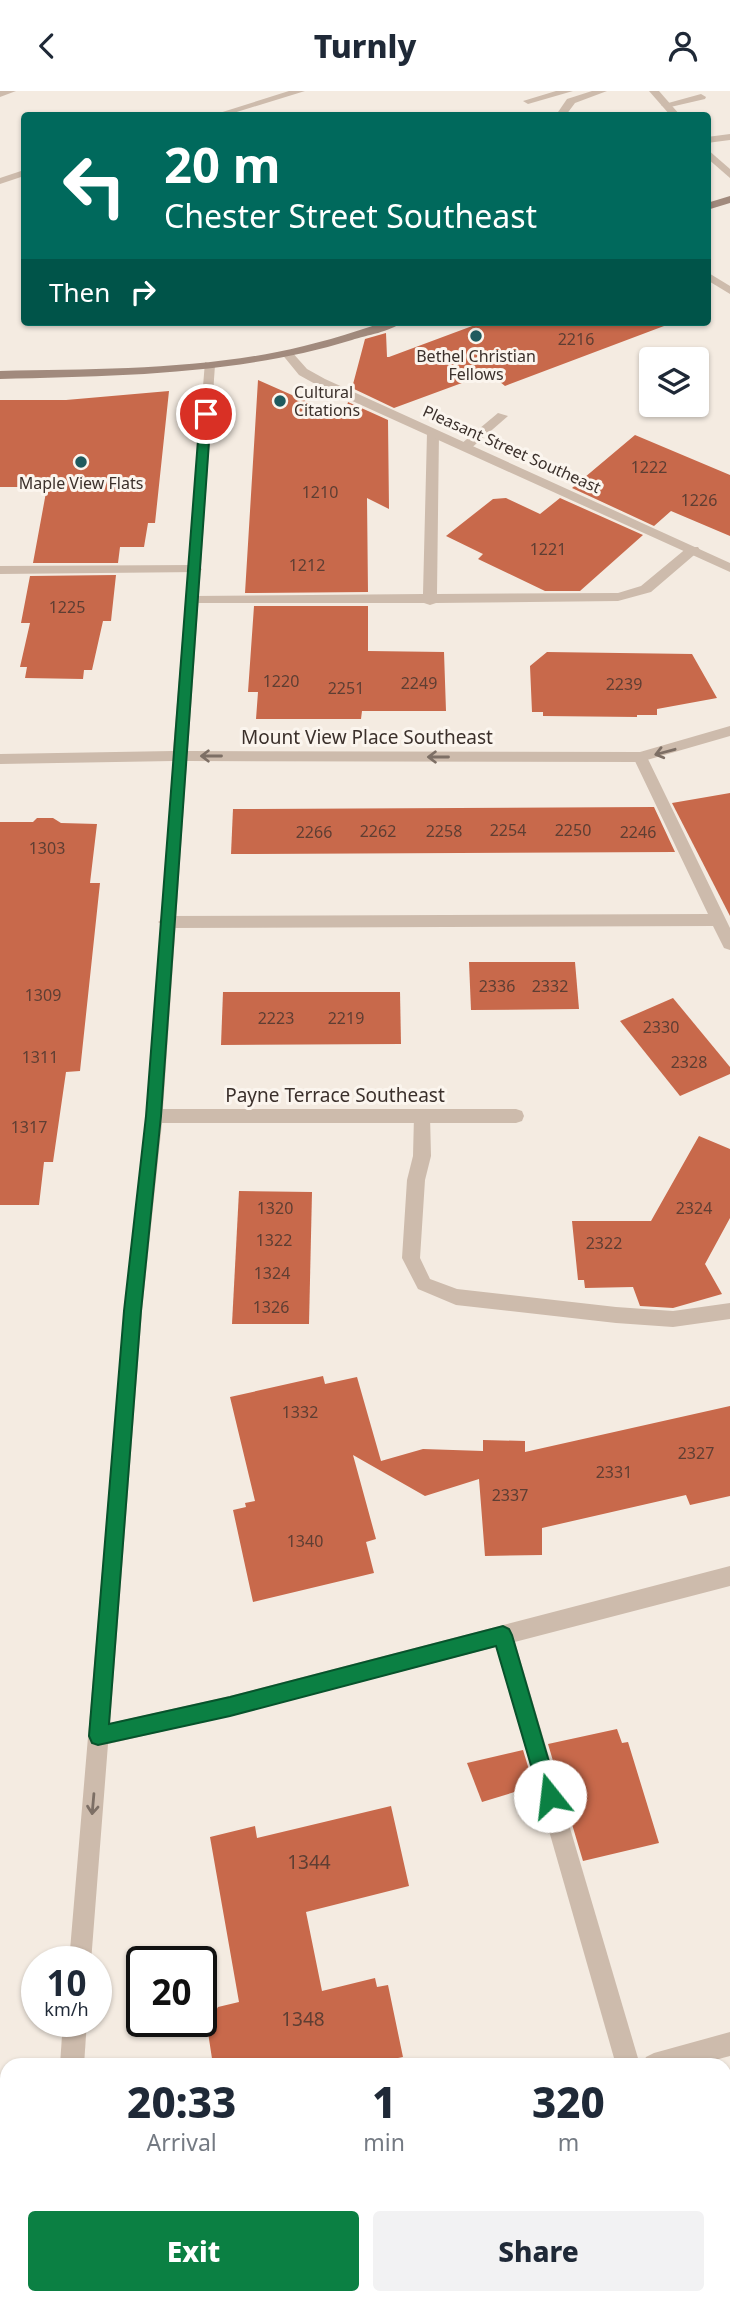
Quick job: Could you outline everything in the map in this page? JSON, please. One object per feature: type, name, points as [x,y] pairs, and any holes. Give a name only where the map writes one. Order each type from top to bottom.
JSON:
[{"type":"main road","points":[[711,206],[730,199]]},
{"type":"main road","points":[[0,375],[209,365],[287,353],[339,341],[384,326]]},
{"type":"street","points":[[0,94],[11,91]]},
{"type":"street","points":[[228,112],[300,91]]},
{"type":"street","points":[[528,101],[568,91]]},
{"type":"street","points":[[563,112],[570,101],[602,91]]},
{"type":"street","points":[[654,91],[672,112]]},
{"type":"street","points":[[666,105],[701,97]]},
{"type":"street","points":[[711,139],[730,137]]},
{"type":"street","points":[[711,156],[730,175]]},
{"type":"street","points":[[0,181],[21,174]]},
{"type":"street","points":[[711,278],[730,291]]},
{"type":"street","name":"Pleasant Street Southeast","points":[[287,353],[303,372],[321,382],[730,568]]},
{"type":"street","points":[[81,1946],[131,1325],[154,1116],[166,922],[209,365]]},
{"type":"street","points":[[466,447],[502,417]]},
{"type":"street","points":[[430,601],[433,433]]},
{"type":"street","points":[[192,600],[430,601],[618,597],[646,589],[693,550]]},
{"type":"street","points":[[0,570],[195,569]]},
{"type":"street","name":"Mount View Place Southeast","points":[[0,759],[179,756],[640,757],[664,753],[730,731]]},
{"type":"street","points":[[640,757],[730,944]]},
{"type":"street","points":[[166,922],[718,920]]},
{"type":"street","name":"Payne Terrace Southeast","points":[[154,1116],[516,1116]]},
{"type":"street","points":[[422,1116],[422,1156],[416,1180],[411,1258],[424,1284],[456,1297],[616,1315],[673,1319],[730,1311]]},
{"type":"street","points":[[98,1736],[230,1706],[730,1576]]},
{"type":"street","points":[[503,1635],[626,2058]]},
{"type":"street","points":[[72,2058],[74,2037]]},
{"type":"street","points":[[679,2058],[730,2044]]},
{"type":"building","points":[[472,326],[664,326],[505,386],[489,373],[394,408],[352,388],[365,339],[386,333],[389,357]]},
{"type":"building","points":[[258,380],[344,418],[348,402],[388,420],[389,509],[367,498],[368,592],[245,593]]},
{"type":"building","name":"Maple View Flats","points":[[169,391],[155,523],[148,523],[144,547],[120,547],[118,563],[33,563],[47,487],[0,487],[0,400],[66,400]]},
{"type":"building","points":[[635,435],[730,475],[730,536],[671,511],[654,526],[572,488]]},
{"type":"building","points":[[506,498],[540,514],[560,498],[643,535],[580,591],[545,591],[478,559],[483,554],[446,536],[493,499]]},
{"type":"building","points":[[116,575],[111,621],[103,621],[92,670],[84,670],[83,679],[25,678],[27,667],[20,667],[30,623],[21,623],[30,576]]},
{"type":"building","points":[[254,606],[368,606],[368,651],[444,652],[446,711],[362,711],[361,719],[256,719],[258,692],[248,692]]},
{"type":"building","points":[[547,652],[692,654],[717,698],[657,709],[657,715],[543,716],[543,712],[532,712],[530,666]]},
{"type":"building","points":[[730,793],[730,916],[672,803]]},
{"type":"building","points":[[654,807],[675,852],[231,854],[233,809]]},
{"type":"building","points":[[37,818],[53,818],[61,823],[97,824],[90,883],[100,883],[80,1071],[66,1072],[53,1162],[44,1162],[39,1205],[0,1205],[0,822],[33,822]]},
{"type":"building","points":[[469,962],[575,962],[579,1009],[471,1010]]},
{"type":"building","points":[[223,992],[400,992],[401,1044],[221,1045]]},
{"type":"building","points":[[673,998],[730,1067],[730,1074],[680,1096],[620,1021]]},
{"type":"building","points":[[699,1136],[730,1149],[730,1218],[705,1264],[722,1294],[673,1308],[640,1306],[633,1287],[585,1288],[584,1280],[578,1280],[572,1221],[651,1221]]},
{"type":"building","points":[[239,1191],[312,1192],[309,1324],[232,1324]]},
{"type":"building","points":[[323,1376],[325,1384],[357,1377],[381,1461],[423,1449],[483,1451],[483,1440],[525,1441],[525,1452],[730,1406],[730,1496],[690,1505],[686,1495],[542,1528],[542,1555],[485,1556],[479,1479],[425,1496],[353,1455],[376,1539],[366,1542],[374,1573],[253,1602],[233,1510],[246,1507],[245,1503],[255,1501],[230,1397]]},
{"type":"building","points":[[617,1729],[622,1743],[628,1742],[659,1843],[583,1861],[548,1744]]},
{"type":"building","points":[[523,1750],[534,1786],[482,1802],[467,1763]]},
{"type":"building","points":[[391,1806],[409,1886],[306,1912],[322,1991],[375,1978],[377,1987],[388,1985],[403,2057],[212,2058],[209,2037],[217,2037],[217,2009],[239,2002],[210,1837],[255,1826],[257,1838]]},
{"type":"place","name":"Bethel Christian Fellows","points":[[476,336]]},
{"type":"place","name":"Cultural Citations","points":[[280,401]]},
{"type":"place","name":"Maple View Flats","points":[[81,462]]},
{"type":"route","points":[[206,414],[166,922],[154,1116],[133,1311],[98,1736],[230,1706],[503,1635],[550,1796]]}]
